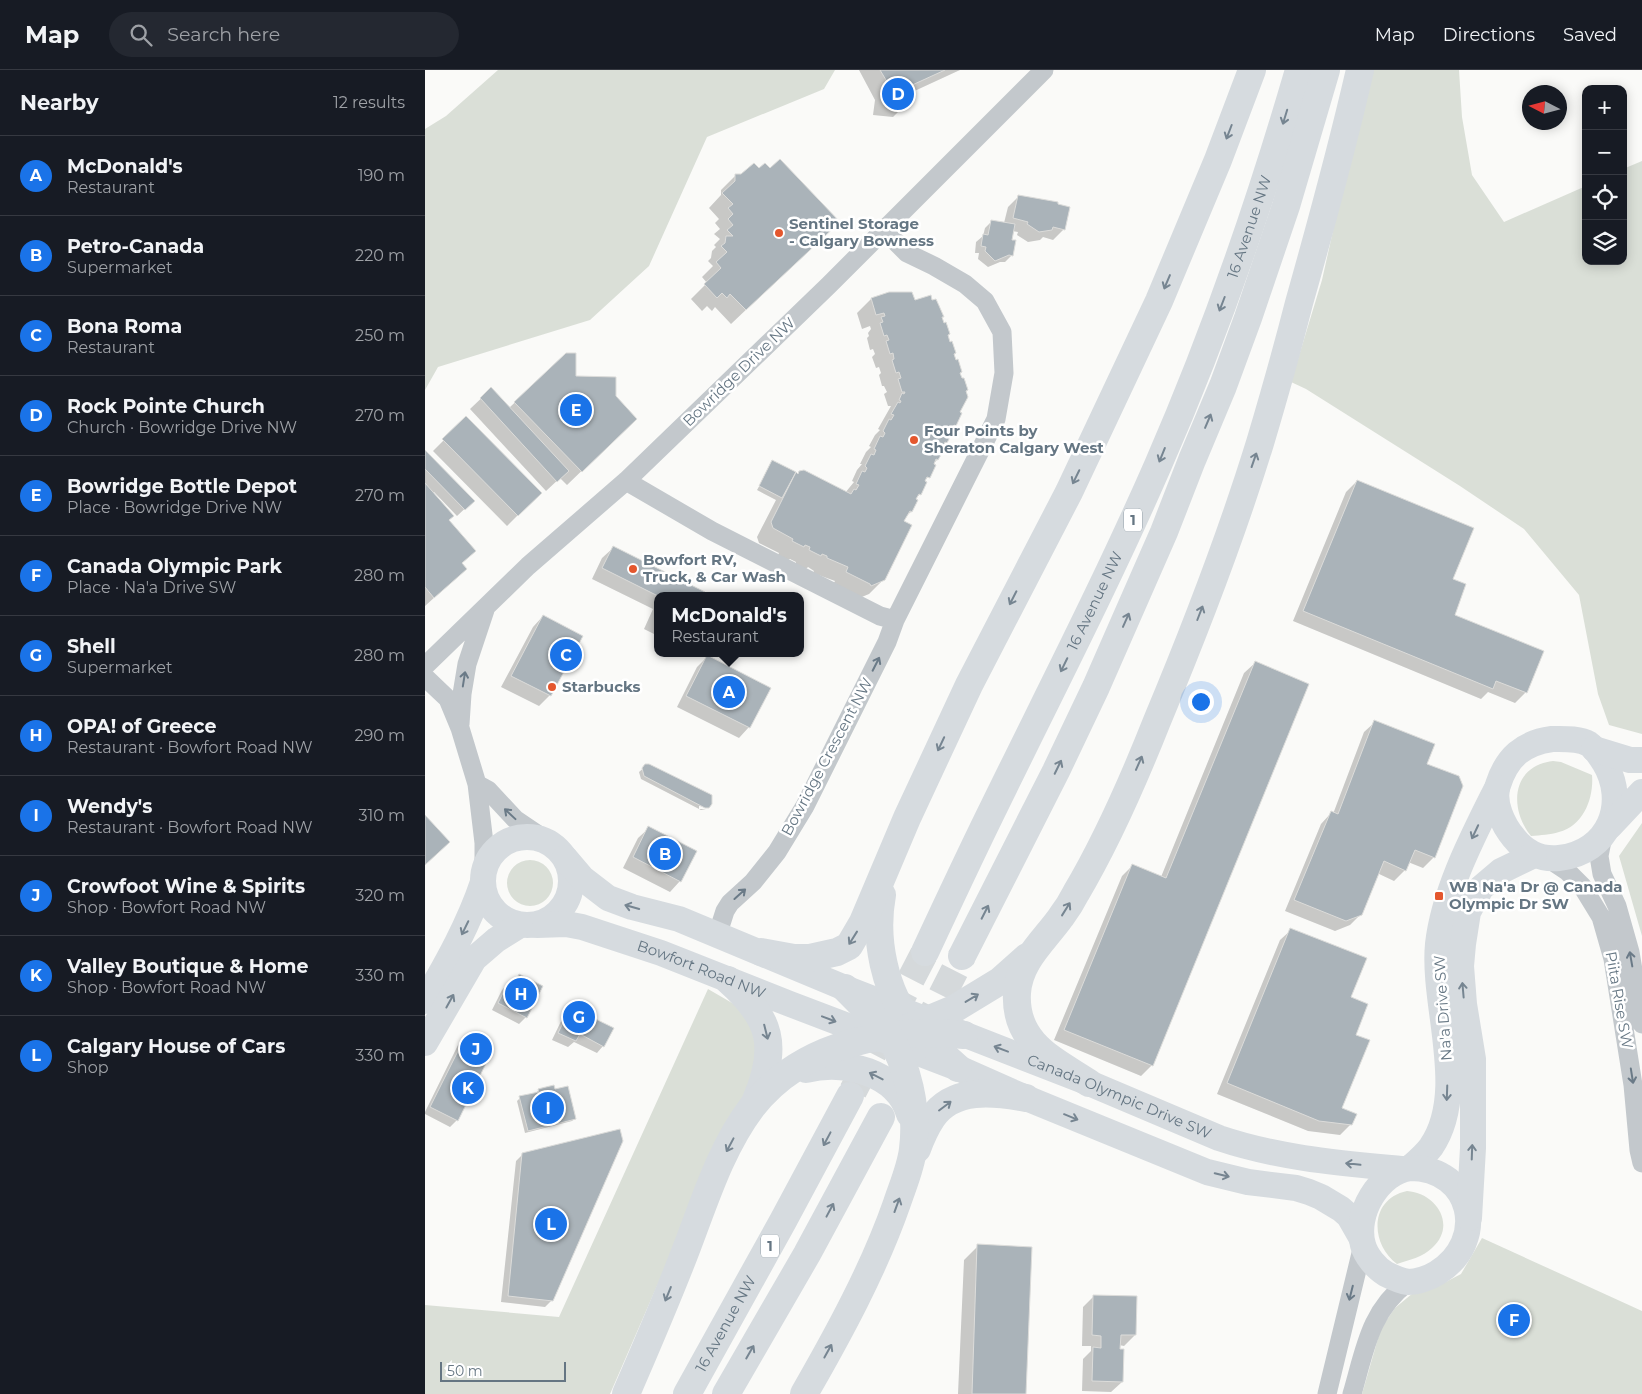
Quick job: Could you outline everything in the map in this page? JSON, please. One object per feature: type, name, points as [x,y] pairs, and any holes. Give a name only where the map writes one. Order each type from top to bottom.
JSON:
[{"type":"highway","points":[[761,952],[794,958],[809,958],[837,952],[849,946],[863,922],[928,770],[969,685],[1069,492],[1159,301],[1218,160],[1252,70]]},
{"type":"highway","name":"16 Avenue NW","points":[[925,952],[1159,464],[1193,382],[1233,276],[1299,70]]},
{"type":"highway","name":"16 Avenue NW","points":[[962,956],[1088,703],[1160,540],[1191,460],[1223,386],[1248,318],[1286,206],[1326,70]]},
{"type":"highway","points":[[1089,1083],[1037,1048],[1023,1027],[1019,1015],[1017,991],[1024,968],[1061,917],[1102,844],[1157,722],[1219,562],[1276,390],[1360,70]]},
{"type":"highway","points":[[896,846],[884,885],[879,923],[880,949],[893,994],[904,1070],[911,1095],[914,1127],[911,1162]]},
{"type":"highway","points":[[627,1394],[678,1270],[714,1175],[738,1129],[752,1108],[773,1084],[795,1066],[814,1056],[897,1030],[954,1009],[999,981],[1037,948]]},
{"type":"highway","points":[[728,980],[753,1005],[765,1024],[768,1037],[769,1048],[764,1077],[752,1108]]},
{"type":"highway","points":[[845,988],[897,1030],[958,1068]]},
{"type":"highway","points":[[897,1030],[964,1035]]},
{"type":"highway","points":[[785,1074],[814,1066],[837,1065],[867,1072],[891,1085],[902,1096],[908,1107],[914,1127]]},
{"type":"highway","points":[[804,1394],[869,1270],[892,1216],[911,1162],[933,1116],[948,1102],[967,1095],[1005,1094],[1026,1098]]},
{"type":"highway","name":"16 Avenue NW","points":[[687,1394],[850,1096]]},
{"type":"highway","name":"1","points":[[726,1394],[807,1254],[881,1117]]},
{"type":"street","name":"Bowridge Drive NW","points":[[425,666],[528,566],[627,481],[1045,70]]},
{"type":"street","name":"Bowridge Crescent NW","points":[[717,936],[730,903],[753,882],[777,852],[805,806],[887,642],[895,620],[996,419],[1004,374],[1002,332],[985,301],[965,284],[907,253],[884,230]]},
{"type":"street","points":[[627,481],[712,531],[767,560],[880,616],[895,620]]},
{"type":"street","points":[[460,728],[462,694],[467,664],[486,607]]},
{"type":"street","points":[[425,677],[448,699],[460,728],[477,784],[483,837],[484,876],[488,902],[494,910],[510,922],[529,925]]},
{"type":"street","points":[[1606,831],[1613,814],[1614,789],[1607,767],[1589,744],[1566,739],[1538,741],[1518,752],[1505,768],[1497,788],[1499,810],[1507,829],[1519,844],[1541,857],[1571,857],[1589,849],[1606,831],[1642,792]]},
{"type":"street","points":[[1594,749],[1630,760],[1642,760]]},
{"type":"street","points":[[477,784],[488,790],[515,819],[560,851],[582,878],[608,898],[632,907],[679,919],[845,988]]},
{"type":"street","name":"Na'a Drive SW","points":[[1405,1168],[1421,1158],[1431,1147],[1438,1135],[1446,1111],[1448,1062],[1440,1002],[1438,943],[1449,896],[1473,838],[1497,788]]},
{"type":"street","name":"Piita Rise SW","points":[[1606,831],[1599,856],[1601,874],[1617,906],[1630,952],[1642,1024]]},
{"type":"street","points":[[425,1001],[474,908],[489,858],[508,841],[520,837],[546,840]]},
{"type":"street","name":"Na'a Drive SW","points":[[1469,1218],[1473,1148],[1473,1059],[1464,1004],[1461,966],[1468,912],[1481,888],[1501,871],[1541,857]]},
{"type":"street","name":"Piita Rise SW","points":[[1541,857],[1567,871],[1582,886],[1601,917],[1613,959],[1633,1085],[1642,1163]]},
{"type":"street","points":[[425,1043],[474,959],[496,940],[529,925],[547,921],[556,915],[568,898],[571,888],[572,878],[565,858]]},
{"type":"street","name":"Bowfort Road NW","points":[[529,925],[566,924],[582,927],[661,953],[728,980],[897,1030]]},
{"type":"street","name":"Canada Olympic Drive SW","points":[[964,1035],[1089,1083],[1235,1144],[1300,1158],[1405,1168]]},
{"type":"street","points":[[958,1068],[1207,1172],[1248,1182],[1296,1188],[1321,1197],[1349,1216],[1362,1241],[1368,1256],[1383,1272],[1399,1280],[1408,1282],[1421,1280],[1443,1269],[1452,1261],[1464,1241],[1469,1218],[1464,1198],[1452,1182],[1433,1170],[1405,1168],[1385,1180],[1372,1196],[1364,1216],[1362,1241],[1327,1394]]},
{"type":"street","points":[[1352,1394],[1375,1319],[1389,1298],[1408,1282]]},
{"type":"shaded area","points":[[498,70],[835,70],[824,89],[707,137],[649,266],[590,320],[438,367],[425,390],[425,129],[446,116]]},
{"type":"shaded area","points":[[1369,70],[1459,70],[1462,117],[1472,175],[1504,222],[1582,188],[1582,265],[1627,265],[1627,167],[1642,161],[1642,734],[1609,725],[1598,694],[1579,595],[1524,529],[1460,486],[1306,389],[1291,382],[1322,280]]},
{"type":"shaded area","points":[[1553,761],[1561,762],[1592,775],[1589,801],[1581,817],[1568,829],[1552,834],[1531,836],[1519,814],[1518,790],[1522,780],[1529,771],[1539,765]]},
{"type":"shaded area","points":[[1642,823],[1642,936],[1619,856]]},
{"type":"shaded area","points":[[530,860],[543,864],[549,870],[553,883],[549,896],[543,902],[530,906],[517,902],[511,896],[507,883],[511,870],[517,864]]},
{"type":"shaded area","points":[[708,989],[739,1007],[755,1027],[758,1078],[703,1180],[610,1394],[425,1394],[425,1305],[559,1317]]},
{"type":"shaded area","points":[[1407,1191],[1418,1193],[1435,1204],[1443,1221],[1443,1230],[1432,1248],[1424,1254],[1397,1264],[1382,1245],[1378,1234],[1378,1223],[1380,1212],[1386,1203],[1395,1196]]},
{"type":"shaded area","points":[[1482,1238],[1642,1311],[1642,1394],[1362,1394],[1381,1328],[1395,1308],[1413,1293],[1440,1285],[1461,1274]]},
{"type":"building","points":[[880,70],[945,70],[910,86],[908,104],[887,101],[889,85]]},
{"type":"building","name":"Sentinel Storage - Calgary Bowness","points":[[780,159],[840,222],[746,310],[730,294],[727,298],[722,293],[717,298],[704,284],[721,268],[716,262],[727,252],[721,246],[725,243],[726,236],[733,236],[727,230],[733,225],[728,219],[733,214],[728,208],[733,204],[722,193],[735,181],[735,174],[741,174],[754,163],[759,168],[765,163],[770,168]]},
{"type":"building","points":[[1018,195],[1058,202],[1058,204],[1070,207],[1065,230],[1053,227],[1052,230],[1039,232],[1027,224],[1028,222],[1013,218]]},
{"type":"building","points":[[991,220],[1015,224],[1012,240],[1016,240],[1013,256],[1009,255],[995,261],[985,251],[986,247],[981,246],[983,234],[988,235]]},
{"type":"building","name":"Four Points by Sheraton Calgary West","points":[[889,292],[912,292],[915,300],[931,295],[932,300],[936,299],[950,334],[948,335],[950,342],[952,341],[956,360],[958,359],[962,372],[960,373],[968,390],[966,391],[968,397],[960,412],[962,413],[956,426],[954,425],[951,430],[953,431],[947,443],[945,442],[943,447],[945,448],[938,460],[936,459],[934,464],[936,465],[930,478],[927,477],[925,481],[927,482],[921,495],[919,494],[912,512],[910,511],[904,521],[912,525],[885,580],[871,586],[846,572],[848,567],[827,558],[827,556],[822,554],[821,556],[809,550],[810,547],[805,545],[804,547],[792,541],[793,539],[773,528],[771,522],[796,472],[798,474],[799,471],[804,470],[851,494],[859,485],[856,484],[862,471],[865,472],[867,468],[865,466],[871,454],[874,455],[876,450],[874,449],[880,436],[883,437],[885,433],[883,431],[889,419],[891,420],[894,415],[891,414],[898,402],[900,403],[901,401],[899,400],[902,393],[904,394],[905,392],[902,392],[898,379],[901,378],[899,372],[896,373],[892,360],[894,359],[893,353],[890,354],[886,341],[889,340],[887,335],[884,336],[880,323],[883,322],[881,317],[885,316],[884,313],[876,315],[871,298]]},
{"type":"building","points":[[566,353],[576,353],[576,376],[616,377],[616,396],[637,419],[582,472],[514,402]]},
{"type":"building","points":[[491,387],[569,471],[557,482],[480,398]]},
{"type":"building","points":[[466,416],[542,493],[518,516],[442,439]]},
{"type":"building","points":[[425,450],[475,501],[465,510],[425,469]]},
{"type":"building","points":[[772,460],[796,472],[782,498],[759,486]]},
{"type":"building","points":[[1357,480],[1474,528],[1453,579],[1466,584],[1455,615],[1544,651],[1527,693],[1496,681],[1493,689],[1303,611]]},
{"type":"building","points":[[425,483],[454,516],[449,520],[476,551],[462,563],[467,569],[434,598],[425,587]]},
{"type":"building","name":"Bowfort RV, Truck, & Car Wash","points":[[613,546],[705,592],[654,592],[654,594],[602,568]]},
{"type":"building","points":[[543,615],[583,636],[551,696],[511,676]]},
{"type":"building","points":[[706,657],[711,657],[771,688],[750,728],[686,696]]},
{"type":"building","points":[[1255,661],[1309,684],[1153,1066],[1064,1030],[1132,864],[1166,878]]},
{"type":"building","points":[[1374,720],[1435,744],[1427,764],[1459,776],[1463,786],[1435,858],[1415,850],[1406,871],[1384,861],[1362,915],[1346,921],[1294,900],[1331,811],[1338,814]]},
{"type":"building","points":[[645,764],[649,764],[712,795],[712,804],[709,808],[705,808],[644,776],[642,768]]},
{"type":"building","points":[[425,815],[450,842],[425,865]]},
{"type":"building","points":[[648,826],[697,851],[681,882],[633,857]]},
{"type":"building","points":[[1290,928],[1367,958],[1351,997],[1368,1004],[1356,1035],[1370,1040],[1342,1108],[1357,1114],[1352,1125],[1319,1121],[1227,1083]]},
{"type":"building","points":[[519,974],[543,986],[527,1018],[498,1003],[509,981],[514,984]]},
{"type":"building","points":[[571,1007],[614,1028],[604,1047],[580,1034],[576,1041],[558,1033]]},
{"type":"building","points":[[465,1037],[492,1051],[458,1121],[430,1107]]},
{"type":"building","points":[[554,1085],[555,1089],[568,1086],[576,1119],[528,1131],[519,1096],[539,1092],[538,1089]]},
{"type":"building","points":[[620,1129],[623,1141],[553,1301],[508,1296],[522,1153]]},
{"type":"building","points":[[977,1244],[1032,1247],[1026,1394],[972,1394]]},
{"type":"building","points":[[1093,1295],[1137,1296],[1136,1335],[1121,1335],[1120,1349],[1124,1349],[1123,1382],[1092,1381],[1093,1347],[1101,1348],[1101,1336],[1092,1335]]},
{"type":"tunnel","points":[[853,1091],[925,952]]},
{"type":"tunnel","points":[[923,1033],[962,956]]},
{"type":"place","name":"Rock Pointe Church","points":[[898,94]]},
{"type":"place","name":"Sentinel Storage - Calgary Bowness","points":[[779,233]]},
{"type":"place","name":"Bowridge Bottle Depot","points":[[576,410]]},
{"type":"place","name":"Four Points by Sheraton Calgary West","points":[[914,440]]},
{"type":"place","name":"Bowfort RV, Truck, & Car Wash","points":[[633,569]]},
{"type":"place","name":"Bona Roma","points":[[566,655]]},
{"type":"place","name":"Starbucks","points":[[552,687]]},
{"type":"place","name":"McDonald's","points":[[729,692]]},
{"type":"place","name":"Petro-Canada","points":[[665,854]]},
{"type":"place","name":"WB Na'a Dr @ Canada Olympic Dr SW","points":[[1439,896]]},
{"type":"place","name":"OPA! of Greece","points":[[521,994]]},
{"type":"place","name":"Shell","points":[[579,1017]]},
{"type":"place","name":"Crowfoot Wine & Spirits","points":[[476,1049]]},
{"type":"place","name":"Valley Boutique & Home","points":[[468,1088]]},
{"type":"place","name":"Wendy's","points":[[548,1108]]},
{"type":"place","name":"Calgary House of Cars","points":[[551,1224]]},
{"type":"place","name":"Canada Olympic Park","points":[[1514,1320]]}]
